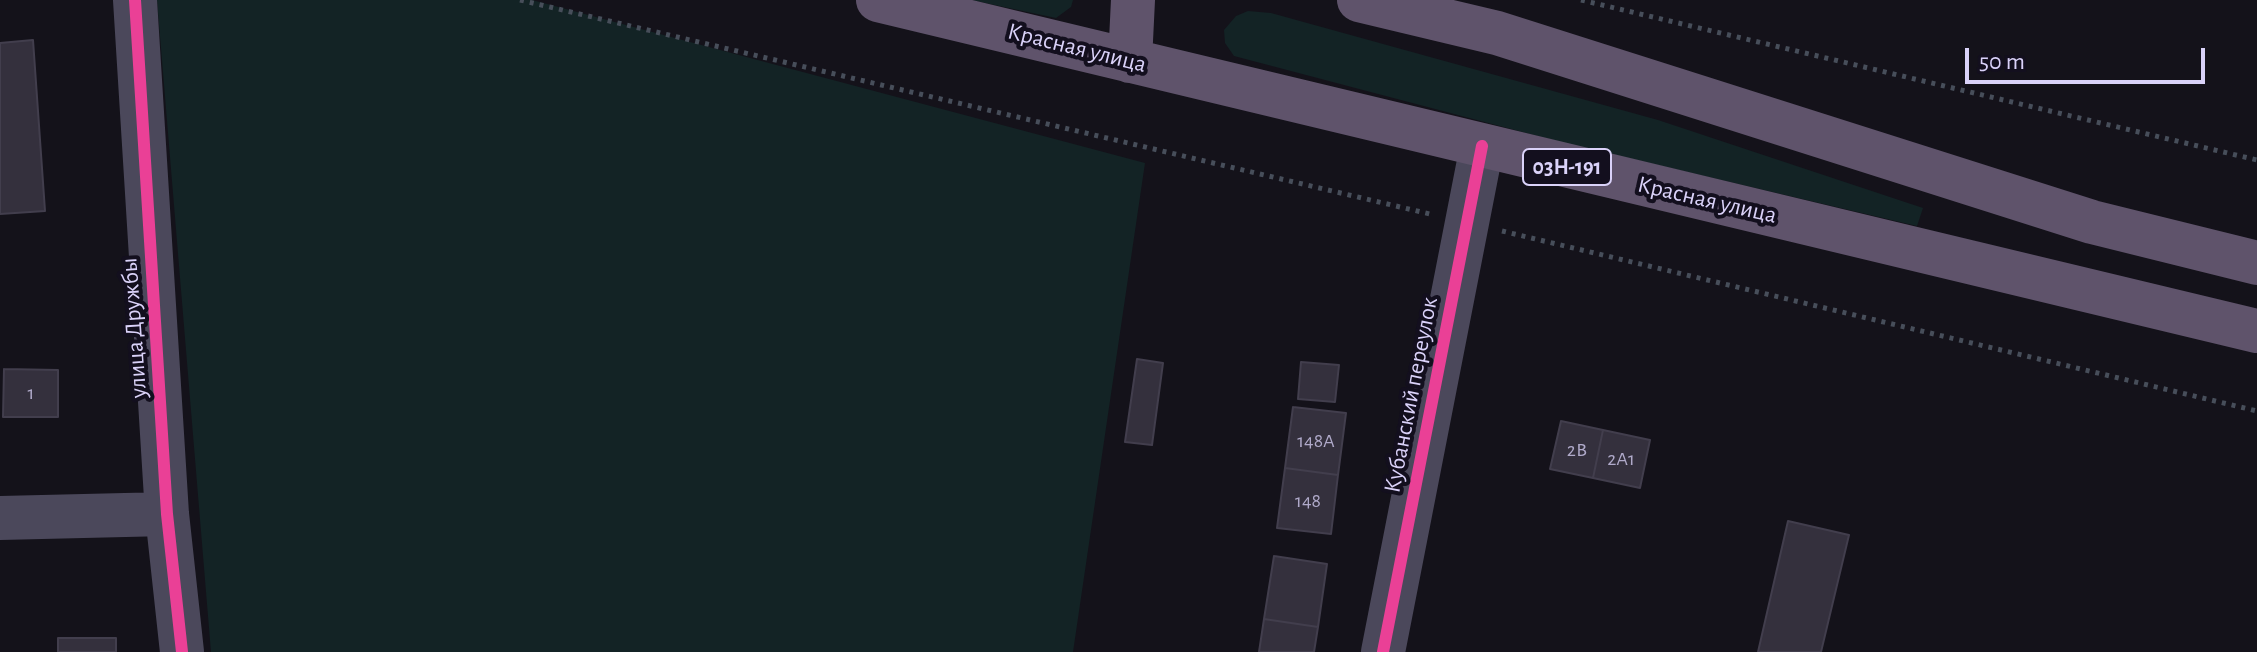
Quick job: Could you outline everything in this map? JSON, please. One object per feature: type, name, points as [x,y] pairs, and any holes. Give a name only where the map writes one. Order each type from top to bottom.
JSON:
[{"type":"main road","name":"Красная улица","points":[[878,0],[2257,331]]},
{"type":"main road","points":[[1130,61],[1133,0]]},
{"type":"main road","points":[[1359,0],[1497,33],[2092,222],[2257,263]]},
{"type":"street","name":"улица Дружбы","points":[[135,0],[167,514],[182,652]]},
{"type":"street","name":"Кубанский переулок","points":[[1383,652],[1482,146]]},
{"type":"street","points":[[0,518],[167,514]]},
{"type":"path","points":[[520,0],[2257,411]]},
{"type":"path","points":[[1581,0],[2257,160]]},
{"type":"shaded area","points":[[157,0],[532,0],[1145,163],[1073,652],[211,652]]},
{"type":"shaded area","points":[[971,0],[1073,0],[1071,7],[1056,18]]},
{"type":"shaded area","points":[[1248,11],[1271,13],[1658,120],[1923,208],[1917,226],[1568,144],[1234,56],[1225,43],[1224,30],[1236,16]]},
{"type":"building","points":[[33,40],[45,211],[0,214],[0,43]]},
{"type":"building","points":[[1137,359],[1163,363],[1152,445],[1125,442]]},
{"type":"building","points":[[1301,362],[1339,365],[1335,402],[1298,399]]},
{"type":"building","points":[[4,369],[58,370],[58,417],[3,417]]},
{"type":"building","points":[[1293,407],[1346,413],[1338,475],[1285,468]]},
{"type":"building","points":[[1561,421],[1603,430],[1593,478],[1550,469]]},
{"type":"building","points":[[1603,430],[1650,440],[1640,488],[1593,478]]},
{"type":"building","points":[[1285,468],[1338,475],[1331,534],[1277,528]]},
{"type":"building","points":[[1788,521],[1849,535],[1821,652],[1758,652]]},
{"type":"building","points":[[1274,556],[1327,564],[1318,627],[1264,619]]},
{"type":"building","points":[[1264,619],[1318,627],[1314,652],[1259,652]]},
{"type":"building","points":[[58,638],[116,638],[116,652],[58,652]]},
{"type":"cycle path","points":[[135,0],[167,514],[182,652]]},
{"type":"cycle path","points":[[1383,652],[1482,146]]}]
